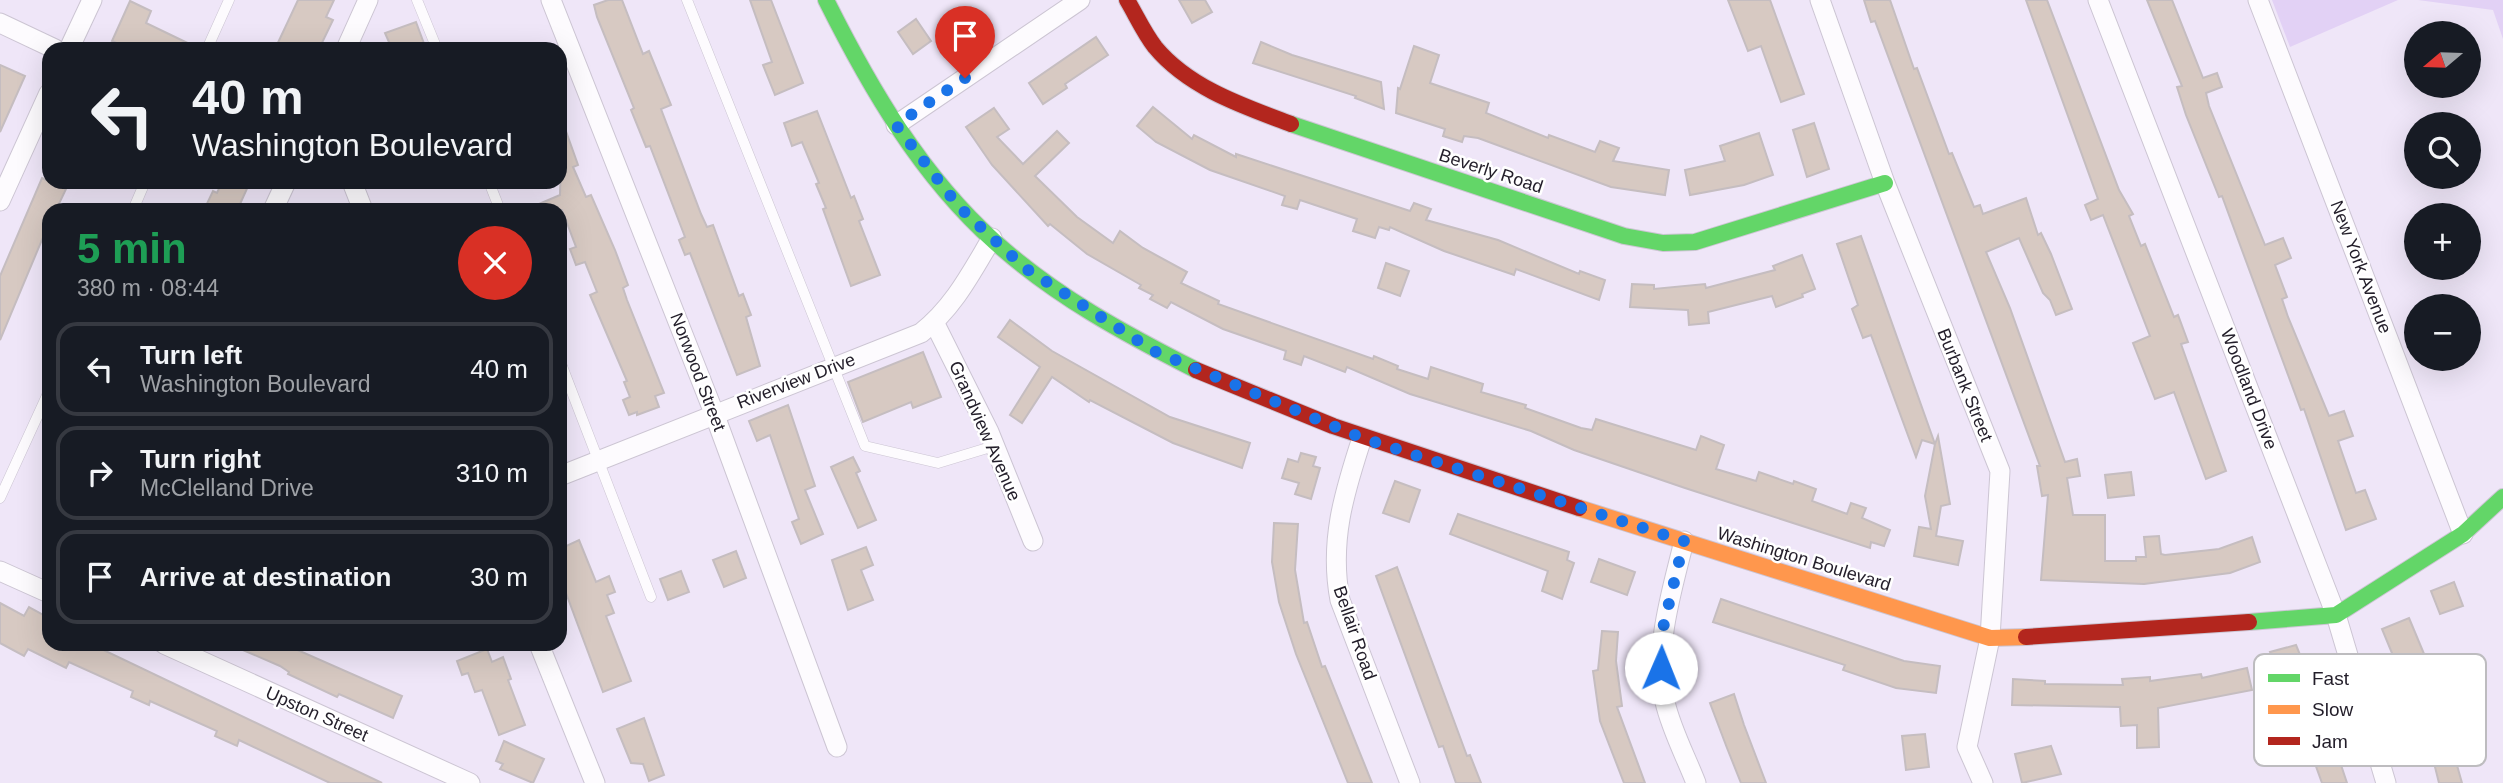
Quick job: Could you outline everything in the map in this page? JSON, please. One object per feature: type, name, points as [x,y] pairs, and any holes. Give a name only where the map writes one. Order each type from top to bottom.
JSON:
[{"type":"street","points":[[72,42],[92,0]]},
{"type":"street","points":[[349,42],[368,0]]},
{"type":"street","name":"Norwood Street","points":[[551,0],[714,413],[837,747]]},
{"type":"street","name":"Washington Boulevard","points":[[826,0],[871,87],[896,125],[959,207],[992,238],[1056,289],[1154,351],[1362,438],[1990,638],[2073,635],[2336,615],[2463,534],[2503,497]]},
{"type":"street","points":[[896,125],[1080,0]]},
{"type":"street","name":"Beverly Road","points":[[1127,0],[1154,46],[1174,66],[1225,99],[1295,127],[1624,236],[1663,243],[1695,242],[1885,183]]},
{"type":"street","name":"Burbank Street","points":[[1820,0],[1885,183],[2000,471],[1990,638],[1967,747],[1983,783]]},
{"type":"street","name":"Woodland Drive","points":[[2098,0],[2336,615],[2348,654]]},
{"type":"street","name":"New York Avenue","points":[[2258,0],[2463,534]]},
{"type":"street","points":[[0,23],[42,43]]},
{"type":"street","points":[[0,201],[42,108]]},
{"type":"street","name":"Riverview Drive","points":[[567,473],[921,333],[957,298],[992,238]]},
{"type":"street","name":"Grandview Avenue","points":[[934,322],[994,446],[1033,541]]},
{"type":"street","name":"Bellair Road","points":[[1362,438],[1342,499],[1334,569],[1340,600],[1410,783]]},
{"type":"street","points":[[1684,541],[1662,632],[1661,668],[1666,705],[1696,783]]},
{"type":"street","points":[[0,571],[42,590]]},
{"type":"street","name":"Upston Street","points":[[179,651],[470,783]]},
{"type":"street","points":[[542,651],[595,783]]},
{"type":"street","name":"Woodland Drive","points":[[2381,766],[2386,783]]},
{"type":"lane","points":[[210,42],[229,0]]},
{"type":"lane","points":[[417,0],[434,42]]},
{"type":"lane","points":[[687,0],[865,446],[938,463],[994,446]]},
{"type":"lane","points":[[567,379],[651,597]]},
{"type":"lane","points":[[0,498],[42,406]]},
{"type":"shaded area","points":[[2272,0],[2398,0],[2290,47]]},
{"type":"shaded area","points":[[2418,0],[2503,0],[2503,39],[2493,10]]},
{"type":"building","points":[[298,0],[334,0],[326,17],[333,20],[322,42],[278,42]]},
{"type":"building","points":[[608,0],[622,0],[643,54],[649,51],[671,105],[661,109],[701,214],[707,227],[713,225],[739,296],[743,294],[751,315],[746,317],[760,366],[737,375],[690,253],[685,255],[679,240],[685,237],[650,146],[646,147],[631,110],[634,108],[597,17],[594,5]]},
{"type":"building","points":[[750,0],[771,0],[803,83],[775,95],[763,65],[772,62]]},
{"type":"building","points":[[1179,0],[1205,0],[1212,12],[1192,23]]},
{"type":"building","points":[[1728,0],[1770,0],[1804,94],[1781,102],[1761,46],[1748,51]]},
{"type":"building","points":[[1864,0],[1890,0],[1914,69],[1917,68],[1949,154],[1952,153],[1974,207],[1980,205],[1983,214],[2026,198],[2038,235],[2041,233],[2051,254],[2072,309],[2056,315],[2050,300],[2043,293],[2019,238],[1986,252],[2010,308],[2065,462],[2077,459],[2080,476],[2067,478],[2073,515],[2105,515],[2105,561],[2136,561],[2136,557],[2146,557],[2144,537],[2159,536],[2161,554],[2165,555],[2219,549],[2252,537],[2260,562],[2230,573],[2144,584],[2041,580],[2048,495],[2042,496],[2037,466],[2040,466],[1875,21],[1871,22]]},
{"type":"building","points":[[2026,0],[2047,0],[2119,190],[2133,214],[2129,216],[2141,246],[2145,244],[2174,317],[2178,315],[2188,342],[2181,344],[2226,471],[2206,479],[2174,392],[2155,399],[2133,343],[2150,336],[2103,215],[2091,220],[2085,205],[2098,199]]},
{"type":"building","points":[[2147,0],[2172,0],[2203,78],[2217,73],[2222,87],[2206,93],[2209,106],[2265,245],[2283,238],[2291,258],[2275,265],[2287,297],[2282,299],[2329,416],[2344,411],[2353,436],[2338,441],[2356,493],[2365,490],[2376,519],[2346,530],[2304,409],[2301,410],[2222,196],[2219,197],[2186,115],[2177,87],[2182,86]]},
{"type":"building","points":[[130,1],[151,11],[146,23],[185,42],[114,42],[112,41]]},
{"type":"building","points":[[916,19],[931,41],[913,54],[898,32]]},
{"type":"building","points":[[416,22],[423,42],[389,42],[385,33]]},
{"type":"building","points":[[1096,37],[1108,55],[1065,84],[1067,88],[1043,104],[1029,83]]},
{"type":"building","points":[[1261,42],[1292,55],[1381,82],[1384,109],[1355,98],[1356,96],[1253,63]]},
{"type":"building","points":[[1414,46],[1439,55],[1430,83],[1489,103],[1486,113],[1548,138],[1549,135],[1595,152],[1600,141],[1619,148],[1613,161],[1669,170],[1665,195],[1611,187],[1478,138],[1464,136],[1462,142],[1443,136],[1445,129],[1396,113],[1398,88],[1400,89]]},
{"type":"building","points":[[0,65],[25,76],[0,132]]},
{"type":"building","points":[[1153,107],[1192,139],[1194,135],[1236,157],[1236,154],[1410,211],[1414,203],[1431,209],[1426,220],[1498,240],[1579,274],[1580,271],[1605,280],[1599,300],[1516,269],[1514,275],[1444,251],[1390,227],[1389,230],[1379,227],[1375,238],[1353,231],[1357,219],[1300,200],[1297,209],[1282,205],[1285,196],[1210,170],[1156,142],[1137,126]]},
{"type":"building","points":[[994,108],[1009,129],[997,137],[1023,164],[1057,131],[1069,143],[1035,176],[1077,217],[1113,243],[1120,231],[1143,248],[1187,272],[1181,283],[1219,301],[1218,304],[1373,359],[1374,356],[1398,366],[1397,369],[1428,379],[1431,367],[1483,384],[1481,392],[1526,405],[1525,408],[1581,428],[1592,430],[1596,419],[1696,450],[1701,436],[1724,445],[1716,469],[1756,481],[1759,472],[1793,484],[1794,481],[1816,489],[1812,501],[1847,514],[1851,503],[1866,508],[1862,518],[1890,530],[1884,546],[1871,542],[1870,548],[1685,488],[1574,450],[1531,431],[1410,394],[1347,367],[1345,372],[1304,356],[1301,365],[1284,359],[1286,351],[1223,329],[1171,302],[1167,308],[1150,299],[1153,295],[1139,288],[1141,285],[1087,254],[1050,224],[1048,226],[992,165],[966,127]]},
{"type":"building","points":[[817,111],[851,198],[854,196],[863,219],[859,221],[880,275],[851,286],[823,209],[826,208],[816,184],[819,183],[802,142],[792,146],[784,123]]},
{"type":"building","points":[[1814,123],[1829,169],[1807,177],[1793,130]]},
{"type":"building","points":[[1759,133],[1773,175],[1744,185],[1690,195],[1685,170],[1725,161],[1720,146]]},
{"type":"building","points":[[567,134],[578,165],[573,167],[586,197],[591,195],[628,285],[623,288],[627,300],[664,393],[655,396],[659,407],[629,415],[623,400],[630,397],[624,382],[627,381],[590,295],[597,292],[585,262],[576,265],[570,249],[576,247],[567,223],[567,203],[541,203],[560,195],[560,189],[567,189]]},
{"type":"building","points":[[42,178],[42,189],[66,189],[59,203],[42,203],[42,240],[0,340],[0,276]]},
{"type":"building","points":[[219,189],[247,189],[240,203],[207,203],[213,191],[217,193]]},
{"type":"building","points":[[1861,236],[1935,444],[1922,440],[1916,457],[1871,335],[1863,338],[1852,309],[1858,305],[1837,244]]},
{"type":"building","points":[[1802,255],[1815,289],[1802,294],[1803,297],[1776,307],[1772,296],[1708,312],[1709,323],[1689,325],[1688,310],[1630,307],[1632,284],[1654,285],[1654,289],[1705,284],[1706,288],[1775,270],[1773,266]]},
{"type":"building","points":[[1386,263],[1409,271],[1400,296],[1378,288]]},
{"type":"building","points":[[1010,320],[1052,351],[1170,417],[1250,443],[1242,468],[1173,443],[1090,400],[1089,402],[1052,377],[1022,423],[1010,415],[1040,367],[998,337]]},
{"type":"building","points":[[923,352],[941,397],[913,408],[911,402],[863,422],[848,382]]},
{"type":"building","points":[[788,405],[815,486],[805,490],[823,534],[801,544],[792,522],[799,519],[770,435],[757,441],[749,421]]},
{"type":"building","points":[[1938,436],[1950,504],[1941,506],[1936,536],[1963,541],[1958,565],[1914,556],[1919,527],[1931,529],[1925,496]]},
{"type":"building","points":[[1301,453],[1316,457],[1313,466],[1320,468],[1311,499],[1295,494],[1299,483],[1282,478],[1288,459],[1298,462]]},
{"type":"building","points":[[853,457],[860,471],[856,473],[876,520],[858,528],[831,467]]},
{"type":"building","points":[[2131,472],[2134,495],[2108,498],[2105,475]]},
{"type":"building","points":[[1395,481],[1420,490],[1409,522],[1383,513]]},
{"type":"building","points":[[1458,514],[1569,552],[1567,560],[1574,563],[1562,599],[1542,591],[1548,571],[1450,534]]},
{"type":"building","points":[[1274,523],[1298,524],[1295,570],[1304,623],[1307,622],[1322,667],[1325,666],[1372,783],[1348,783],[1296,654],[1279,602],[1272,562]]},
{"type":"building","points":[[579,540],[596,582],[609,576],[615,592],[607,595],[614,613],[606,616],[631,681],[603,692],[567,596],[567,546]]},
{"type":"building","points":[[866,547],[873,565],[861,570],[873,600],[848,610],[832,560]]},
{"type":"building","points":[[736,551],[746,578],[724,587],[713,560]]},
{"type":"building","points":[[1599,559],[1635,572],[1627,595],[1591,582]]},
{"type":"building","points":[[1397,567],[1467,756],[1470,755],[1481,783],[1456,783],[1443,746],[1439,747],[1376,576]]},
{"type":"building","points":[[681,571],[689,592],[668,600],[660,579]]},
{"type":"building","points":[[2454,582],[2463,606],[2440,614],[2431,591]]},
{"type":"building","points":[[1721,599],[1904,661],[1940,666],[1936,693],[1896,688],[1843,670],[1845,665],[1713,622]]},
{"type":"building","points":[[0,603],[24,616],[29,607],[42,614],[42,651],[106,651],[382,783],[330,783],[239,740],[237,746],[215,736],[217,731],[150,701],[149,705],[131,697],[133,691],[69,662],[66,668],[28,649],[24,656],[0,643]]},
{"type":"building","points":[[2409,618],[2424,654],[2392,654],[2382,629]]},
{"type":"building","points":[[1602,631],[1618,632],[1616,661],[1622,706],[1617,707],[1645,783],[1624,783],[1600,721],[1593,671],[1598,670]]},
{"type":"building","points":[[2296,645],[2300,654],[2271,654],[2270,652]]},
{"type":"building","points":[[245,651],[300,651],[402,696],[393,718],[339,694],[337,697],[288,674],[289,672]]},
{"type":"building","points":[[482,651],[488,651],[492,662],[503,657],[511,679],[508,680],[525,725],[499,735],[482,690],[475,692],[468,673],[462,675],[457,661]]},
{"type":"building","points":[[2247,668],[2252,690],[2158,708],[2159,747],[2137,748],[2137,725],[2121,726],[2120,707],[2012,705],[2013,679],[2045,681],[2045,684],[2123,685],[2122,679],[2150,677],[2150,681],[2201,674],[2202,678]]},
{"type":"building","points":[[1734,694],[1766,783],[1741,783],[1710,703]]},
{"type":"building","points":[[644,718],[664,775],[649,781],[643,764],[631,763],[617,729]]},
{"type":"building","points":[[1925,734],[1929,767],[1906,770],[1902,736]]},
{"type":"building","points":[[504,741],[544,759],[533,783],[500,769],[503,764],[496,761]]},
{"type":"building","points":[[2051,746],[2061,774],[2022,783],[2015,754]]},
{"type":"building","points":[[2316,766],[2341,766],[2347,783],[2322,783]]},
{"type":"building","points":[[2435,766],[2457,766],[2462,783],[2439,783]]},
{"type":"traffic: fast","points":[[826,0],[879,98],[899,129],[968,216],[1018,262],[1066,297],[1196,370]]},
{"type":"traffic: fast","points":[[1291,124],[1624,236],[1663,243],[1695,242],[1885,183]]},
{"type":"traffic: fast","points":[[2249,622],[2336,615],[2463,534],[2503,497]]},
{"type":"traffic: slow","points":[[1579,508],[1990,638],[2026,637]]},
{"type":"traffic: jam","points":[[1127,0],[1155,47],[1184,74],[1218,94],[1291,124]]},
{"type":"traffic: jam","points":[[1196,370],[1333,426],[1579,508]]},
{"type":"traffic: jam","points":[[2026,637],[2249,622]]},
{"type":"route","points":[[965,78],[896,125],[926,168],[959,207],[1025,268],[1066,296],[1154,351],[1362,438],[1684,541],[1662,632],[1661,668]]}]
